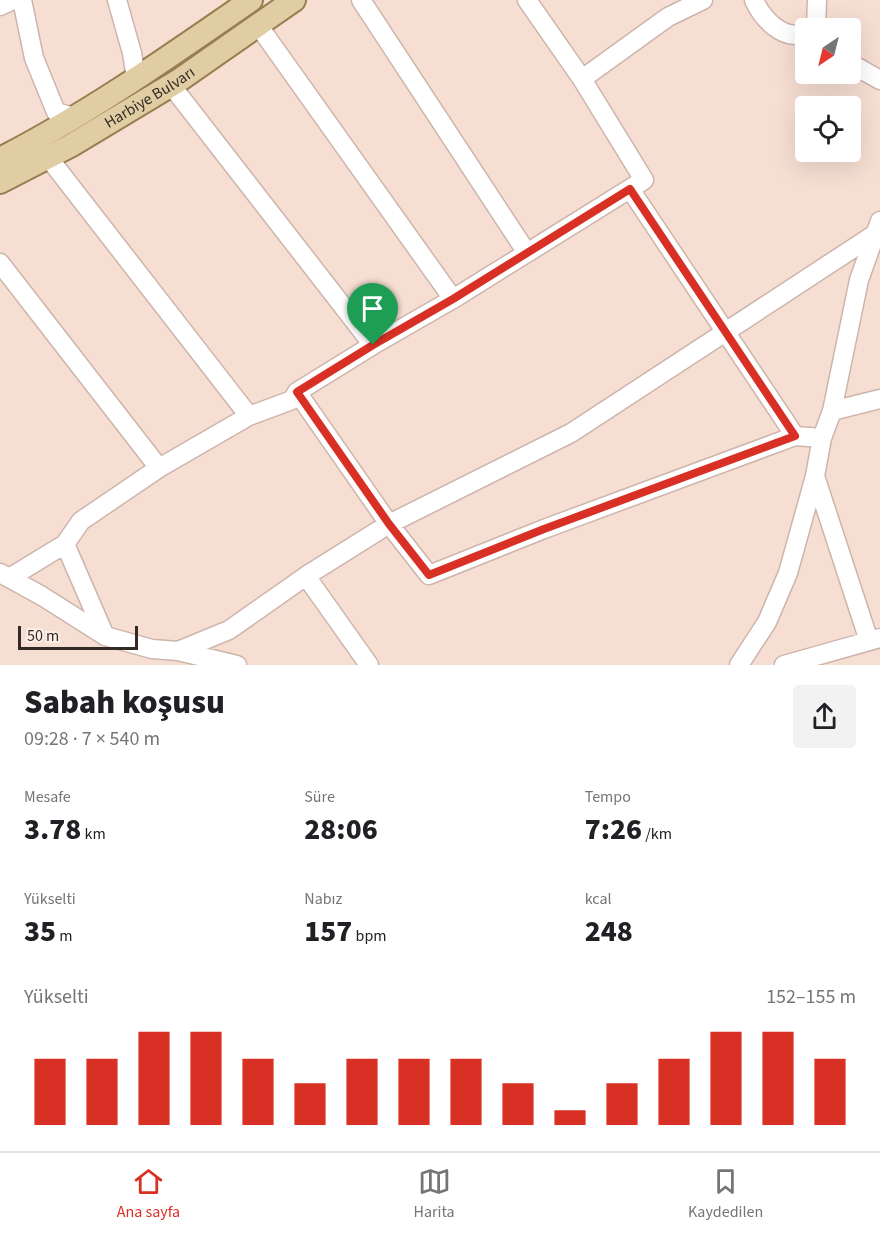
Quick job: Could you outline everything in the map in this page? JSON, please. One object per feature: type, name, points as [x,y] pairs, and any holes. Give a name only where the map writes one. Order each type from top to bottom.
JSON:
[{"type":"main road","name":"Harbiye Bulvarı","points":[[0,182],[48,158],[171,85],[294,0]]},
{"type":"main road","name":"Harbiye Bulvarı","points":[[0,159],[31,143],[136,78],[238,4]]},
{"type":"street","points":[[0,6],[13,0]]},
{"type":"street","points":[[22,0],[34,58],[56,112],[74,117]]},
{"type":"street","points":[[117,0],[132,53],[136,78]]},
{"type":"street","points":[[361,0],[527,253]]},
{"type":"street","points":[[6,575],[65,544],[81,521],[159,468],[249,416],[292,400],[297,392],[453,299],[644,180],[582,79],[527,0]]},
{"type":"street","points":[[582,79],[668,16],[703,0]]},
{"type":"street","points":[[754,0],[760,14],[779,31],[795,34]]},
{"type":"street","points":[[814,18],[817,0]]},
{"type":"street","points":[[258,25],[453,299]]},
{"type":"street","points":[[861,69],[880,80]]},
{"type":"street","points":[[171,85],[373,345]]},
{"type":"street","points":[[48,158],[249,416]]},
{"type":"street","points":[[630,189],[795,436]]},
{"type":"street","points":[[178,651],[229,630],[306,576],[389,524],[571,433],[725,332],[878,227]]},
{"type":"street","points":[[739,665],[767,622],[788,573],[815,476],[822,438],[832,411],[859,280],[878,227]]},
{"type":"street","points":[[0,263],[159,468]]},
{"type":"street","points":[[297,392],[389,524],[429,575],[544,529],[795,436],[822,438]]},
{"type":"street","points":[[832,411],[880,399]]},
{"type":"street","points":[[784,665],[875,639],[815,476]]},
{"type":"street","points":[[65,544],[105,636]]},
{"type":"street","points":[[6,575],[105,636],[152,649],[178,651],[237,665]]},
{"type":"street","points":[[306,576],[369,665]]},
{"type":"route","points":[[630,189],[795,436],[544,529],[429,575],[389,524],[297,392],[373,345],[453,299],[630,189]]}]
